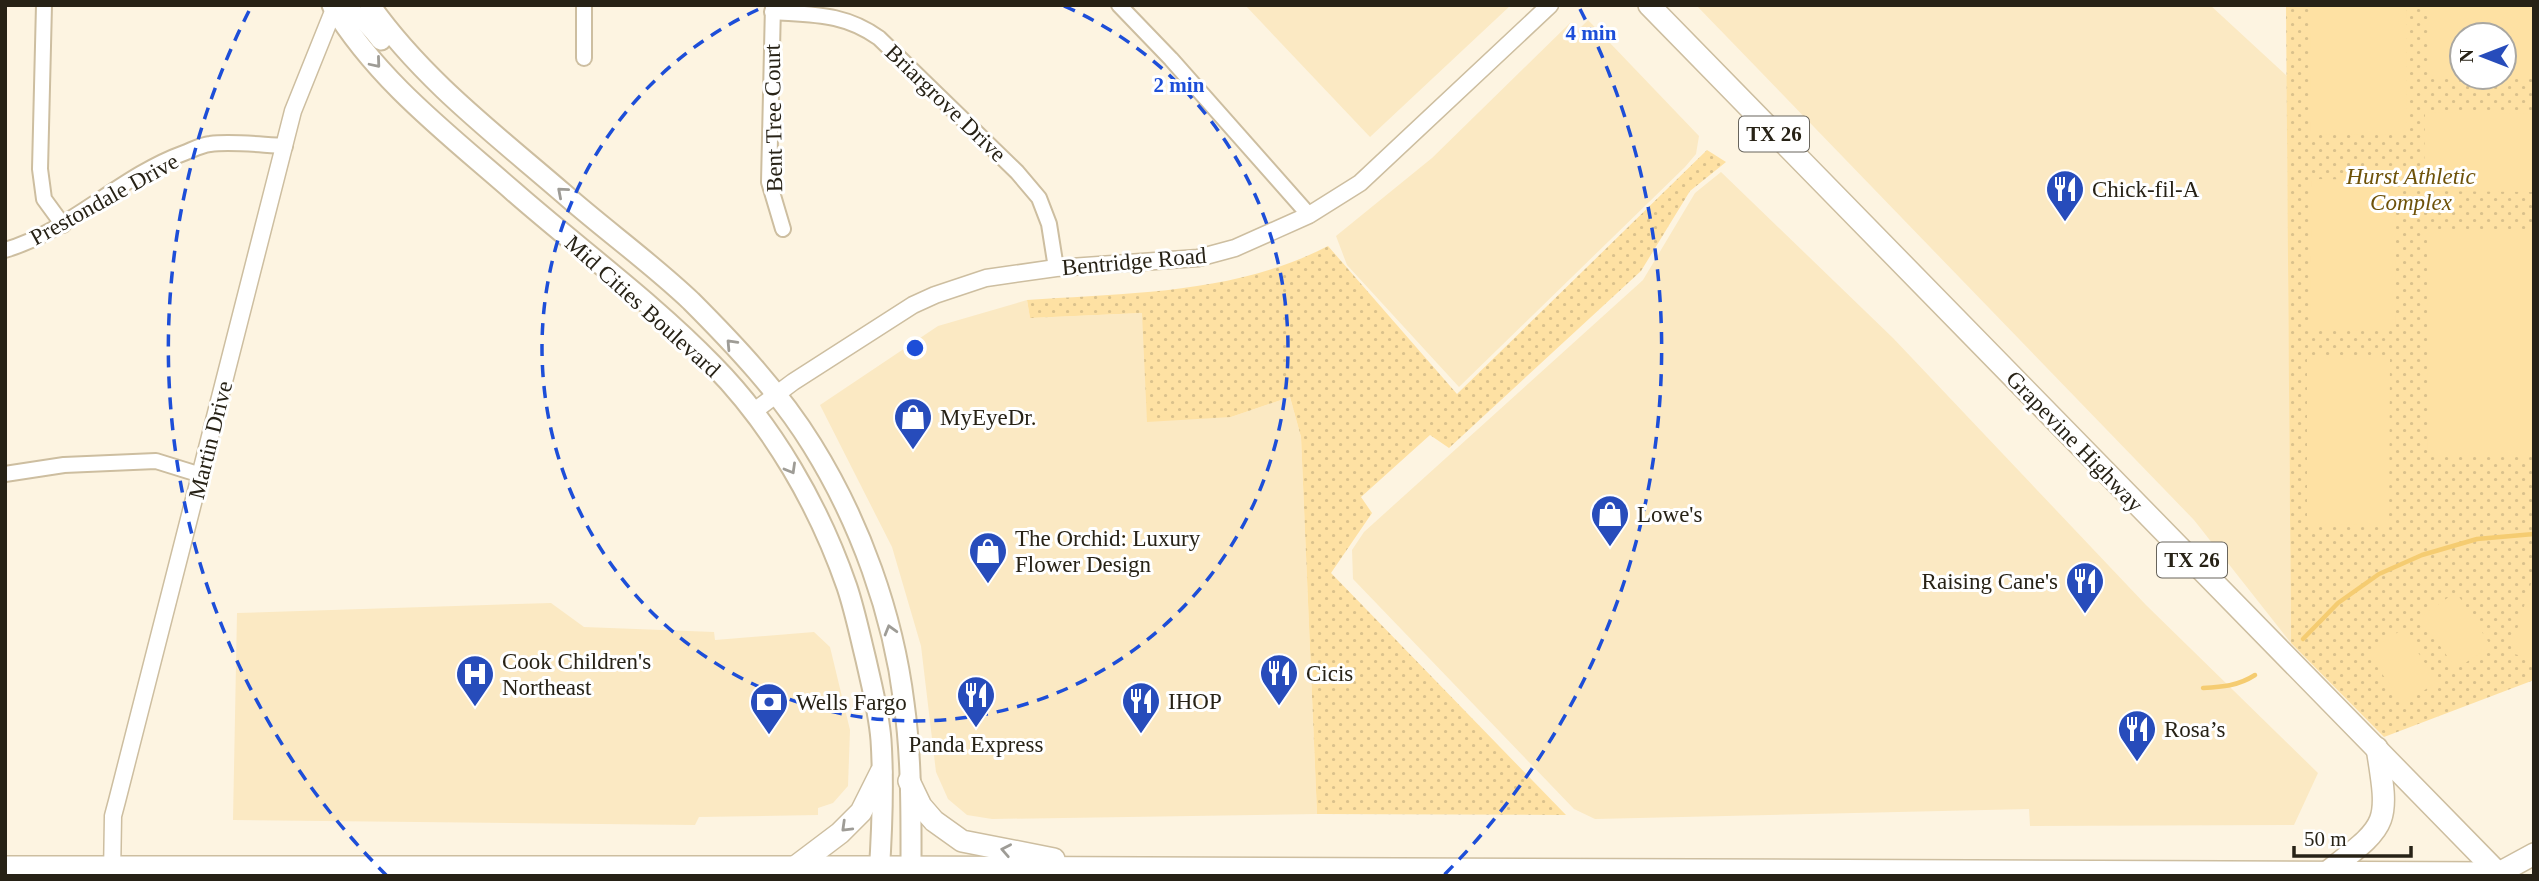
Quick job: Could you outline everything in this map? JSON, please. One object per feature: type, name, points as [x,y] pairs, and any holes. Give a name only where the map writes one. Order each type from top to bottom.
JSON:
[{"type":"main road","name":"Mid Cities Boulevard","points":[[370,5],[433,79],[689,299],[776,395],[811,444],[843,499],[878,591],[893,642],[908,737],[911,872]]},
{"type":"main road","name":"Grapevine Highway","points":[[1649,5],[2502,875]]},
{"type":"main road","name":"Mid Cities Boulevard","points":[[333,7],[344,25],[393,85],[517,195],[664,319],[714,366],[753,412],[786,459],[813,506],[846,586],[876,706],[881,740],[882,821],[879,871]]},
{"type":"main road","points":[[333,7],[345,10],[366,22],[407,70],[433,79]]},
{"type":"main road","points":[[854,610],[866,642],[886,665],[899,673]]},
{"type":"main road","points":[[2326,873],[2365,842],[2384,816],[2385,795],[2376,748]]},
{"type":"main road","points":[[800,871],[861,812],[881,772]]},
{"type":"main road","points":[[909,781],[921,806],[934,821],[962,841],[1063,861],[1069,868]]},
{"type":"main road","points":[[5,867],[112,871],[1026,872],[1069,868],[2502,875],[2534,853]]},
{"type":"street","points":[[44,5],[40,169],[44,199],[63,225]]},
{"type":"street","points":[[584,5],[584,58]]},
{"type":"street","points":[[1119,5],[1171,59],[1309,215]]},
{"type":"street","name":"Bentridge Road","points":[[753,412],[793,382],[913,305],[935,295],[986,278],[1056,268],[1198,258],[1236,248],[1309,215],[1360,183],[1550,5]]},
{"type":"street","name":"Martin Drive","points":[[112,871],[117,801],[293,111],[333,7]]},
{"type":"street","name":"Bent Tree Court","points":[[773,9],[769,182],[783,229]]},
{"type":"street","name":"Briargrove Drive","points":[[773,9],[838,18],[864,27],[879,38],[1017,173],[1039,198],[1049,224],[1056,268]]},
{"type":"street","name":"Prestondale Drive","points":[[5,250],[63,225],[128,180],[172,158],[209,144],[285,146]]},
{"type":"street","points":[[5,474],[64,465],[156,461],[201,475]]},
{"type":"shaded area","points":[[1245,5],[1511,5],[1370,137]]},
{"type":"shaded area","points":[[1696,5],[2210,5],[2287,76],[2291,643],[2194,520]]},
{"type":"shaded area","points":[[1588,20],[1699,136],[1696,154],[1459,387],[1347,265],[1336,236],[1432,158],[1570,23],[1577,31]]},
{"type":"shaded area","points":[[1721,172],[1893,338],[2146,605],[2318,773],[2294,825],[2030,826],[2029,809],[1595,819],[1574,809],[1353,579],[1352,550],[1364,532],[1643,280],[1695,193]]},
{"type":"shaded area","points":[[1027,300],[1030,318],[1143,313],[1231,417],[1290,397],[1301,437],[1317,814],[992,819],[967,815],[948,799],[936,772],[921,646],[892,547],[820,405],[938,326]]},
{"type":"shaded area","name":"Cook Children's Northeast","points":[[551,603],[584,627],[714,632],[715,640],[814,632],[830,647],[850,730],[848,786],[833,803],[818,808],[818,815],[699,817],[695,825],[233,820],[237,613]]},
{"type":"green space","name":"Hurst Athletic Complex","points":[[2286,5],[2534,5],[2534,680],[2384,737],[2291,643]]},
{"type":"green space","points":[[2310,5],[2406,5],[2407,134],[2311,135]]},
{"type":"green space","points":[[2428,5],[2534,5],[2534,77],[2518,77],[2518,21],[2448,21],[2448,77],[2428,77]]},
{"type":"green space","points":[[2425,112],[2534,114],[2534,192],[2424,191]]},
{"type":"green space","points":[[1707,150],[1726,162],[1690,191],[1641,271],[1449,448],[1430,435],[1361,497],[1372,513],[1331,573],[1566,815],[1317,814],[1301,437],[1290,397],[1231,417],[1147,422],[1142,313],[1030,318],[1027,300],[1143,292],[1219,282],[1293,262],[1328,246],[1457,394]]},
{"type":"green space","points":[[2312,179],[2396,180],[2395,331],[2310,330]]},
{"type":"green space","points":[[2427,229],[2534,229],[2534,455],[2428,455]]},
{"type":"green space","points":[[2307,357],[2390,357],[2389,525],[2307,524]]},
{"type":"green space","points":[[2532,580],[2534,581],[2534,659],[2510,653]]},
{"type":"green space","points":[[2456,592],[2491,646],[2456,669],[2420,617]]},
{"type":"green space","points":[[2403,629],[2437,682],[2403,704],[2367,652]]},
{"type":"waterway","points":[[2303,639],[2338,603],[2379,574],[2422,555],[2477,539],[2534,534]]},
{"type":"waterway","points":[[2203,688],[2236,684],[2255,675]]},
{"type":"place","name":"Chick-fil-A","points":[[2065,223]]},
{"type":"place","name":"MyEyeDr.","points":[[913,451]]},
{"type":"place","name":"Lowe's","points":[[1610,548]]},
{"type":"place","name":"The Orchid: Luxury Flower Design","points":[[988,585]]},
{"type":"place","name":"Raising Cane's","points":[[2085,615]]},
{"type":"place","name":"Cicis","points":[[1279,707]]},
{"type":"place","name":"Cook Children's Northeast","points":[[475,708]]},
{"type":"place","name":"Panda Express","points":[[976,729]]},
{"type":"place","name":"IHOP","points":[[1141,735]]},
{"type":"place","name":"Wells Fargo","points":[[769,736]]},
{"type":"place","name":"Rosa’s","points":[[2137,763]]}]
